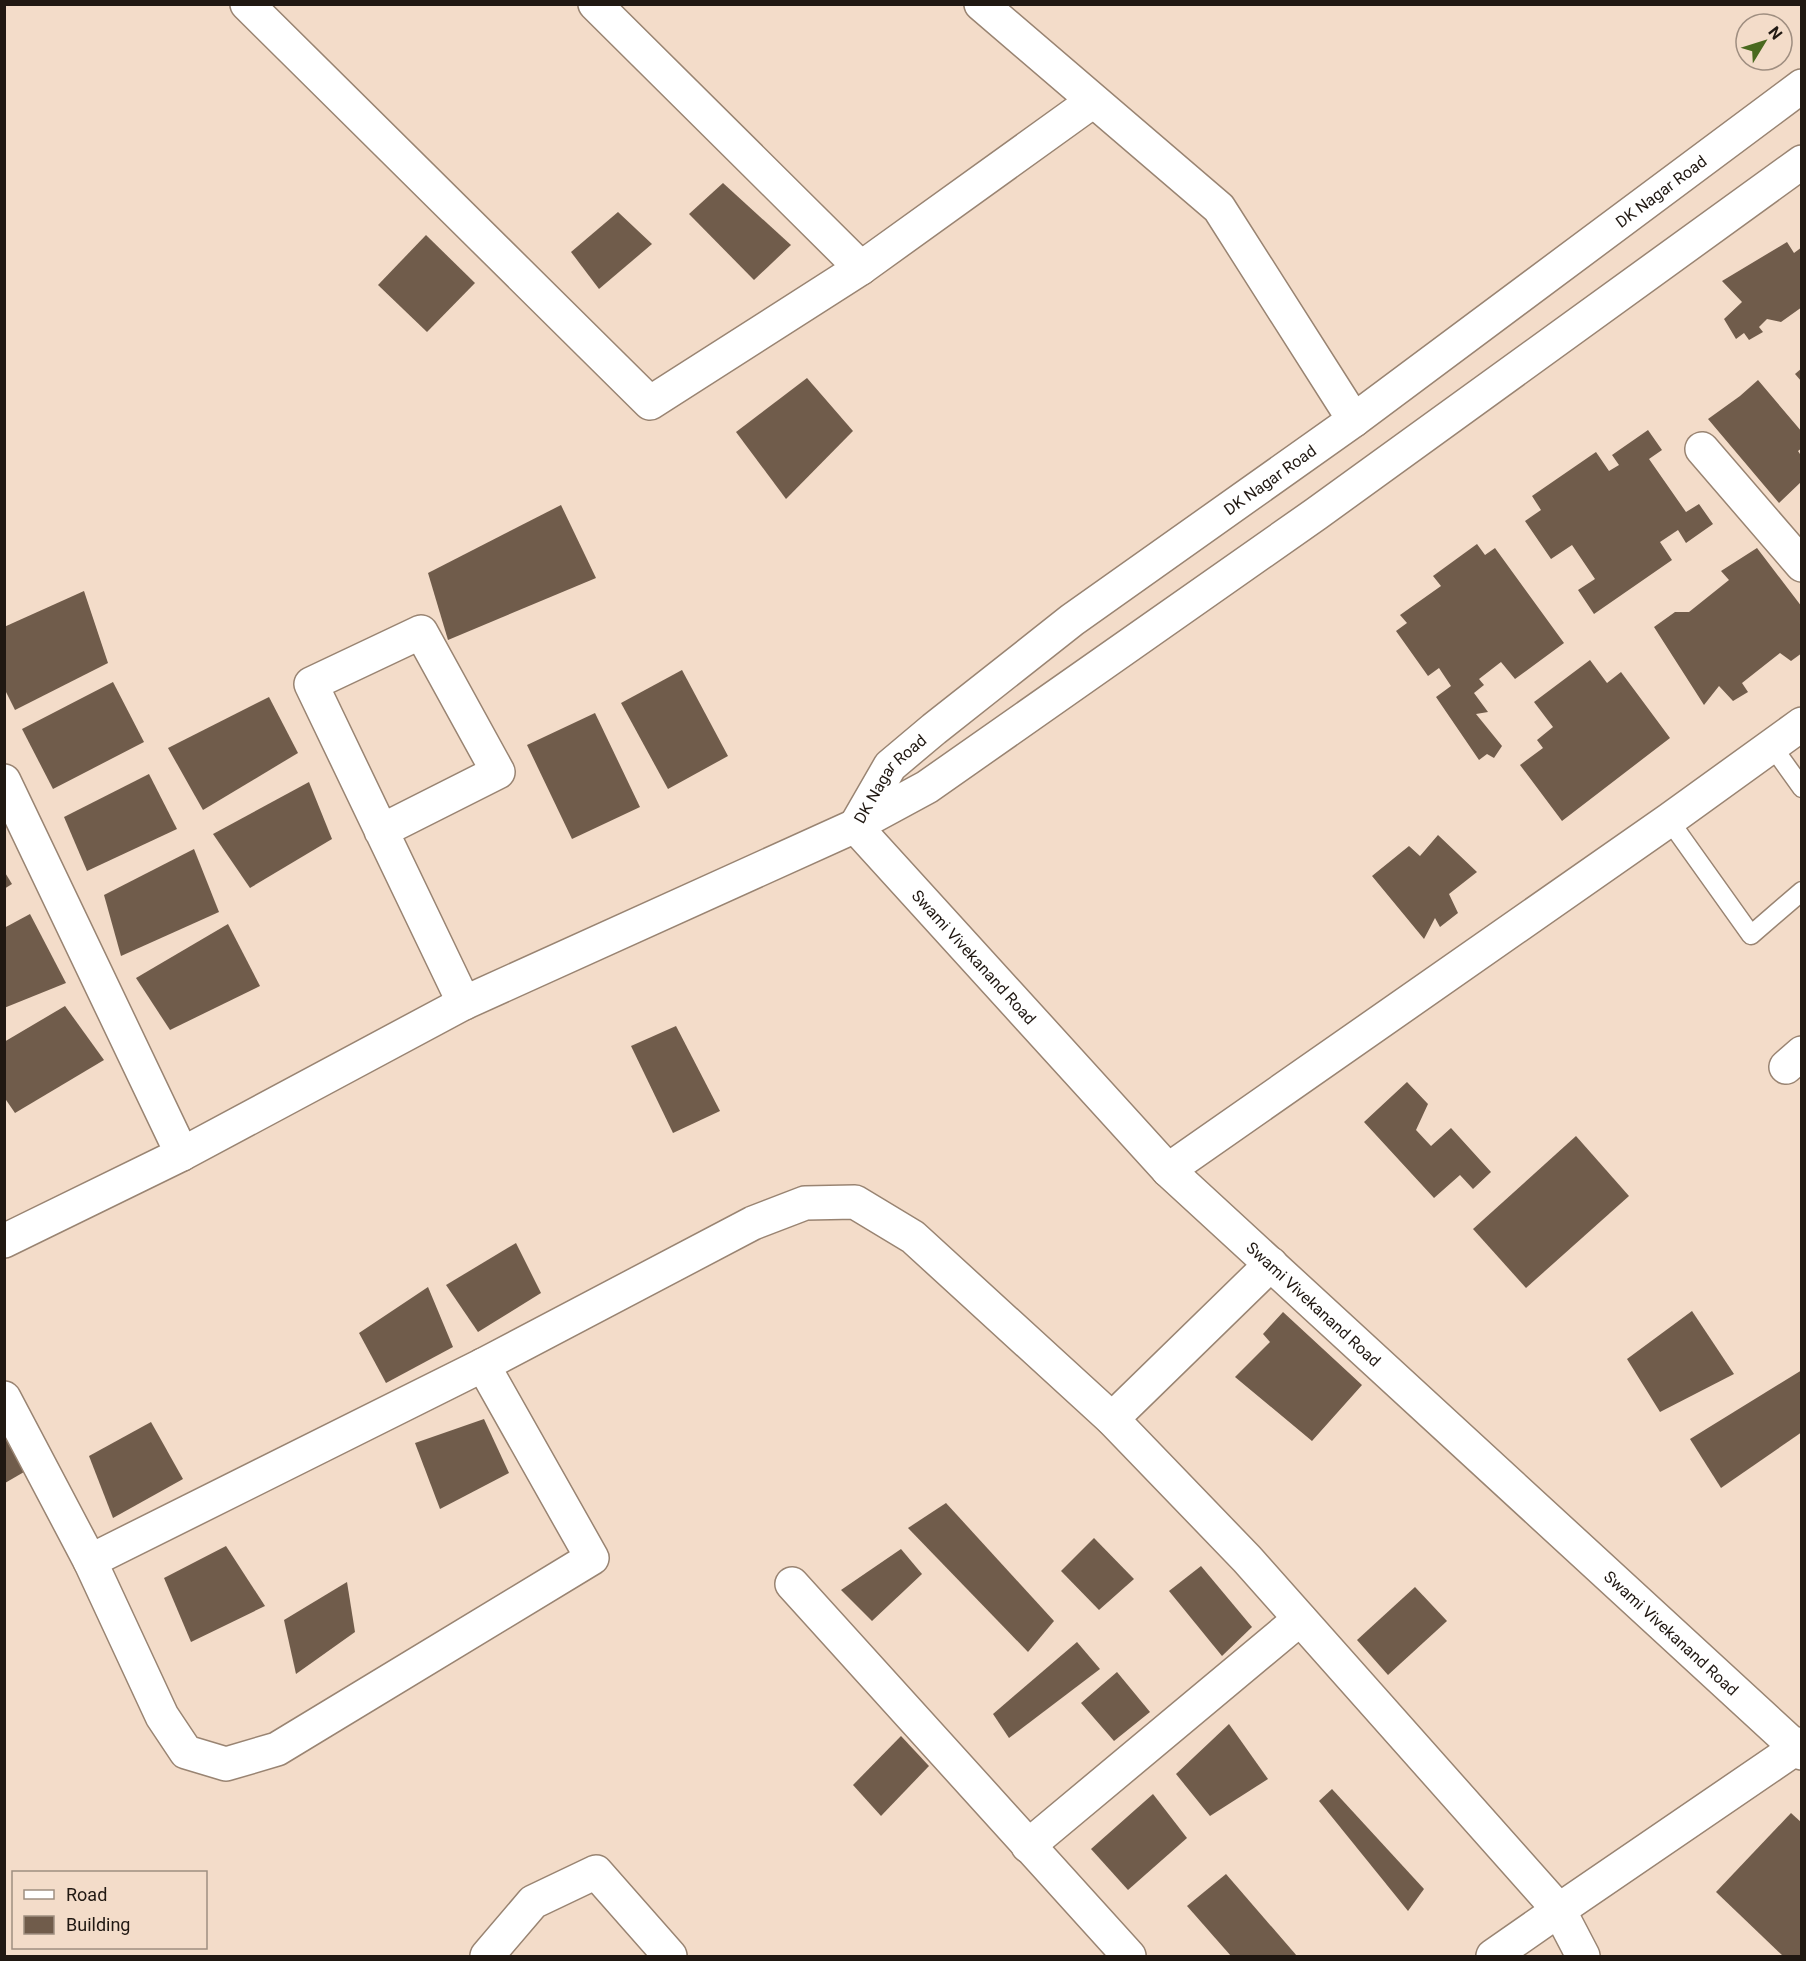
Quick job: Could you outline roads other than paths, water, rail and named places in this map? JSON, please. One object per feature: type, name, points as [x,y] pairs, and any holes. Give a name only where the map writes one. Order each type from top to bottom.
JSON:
[{"type":"street","points":[[247,4],[650,403],[861,268],[1093,101]]},
{"type":"street","points":[[595,4],[861,268]]},
{"type":"street","points":[[981,4],[1219,208],[1354,420]]},
{"type":"street","name":"DK Nagar Road","points":[[855,826],[890,766],[1072,620],[1354,420],[1802,86]]},
{"type":"street","name":"DK Nagar Road","points":[[855,826],[927,787],[1277,541],[1802,162]]},
{"type":"street","points":[[1702,449],[1802,564]]},
{"type":"street","points":[[381,831],[498,772],[421,632],[311,684],[381,831],[464,1003]]},
{"type":"street","points":[[1168,1170],[1669,820],[1802,724]]},
{"type":"street","points":[[4,781],[182,1154]]},
{"type":"street","points":[[4,1241],[182,1154],[464,1003],[855,826]]},
{"type":"street","name":"Swami Vivekanand Road","points":[[855,826],[1168,1170],[1800,1748]]},
{"type":"street","points":[[90,1561],[483,1365],[753,1223],[806,1203],[855,1202],[913,1238],[1112,1419],[1247,1559],[1558,1910],[1583,1956]]},
{"type":"street","points":[[1112,1419],[1271,1264]]},
{"type":"street","points":[[4,1398],[90,1561],[162,1716],[186,1752],[226,1764],[277,1749],[592,1558],[483,1365]]},
{"type":"street","points":[[792,1584],[1129,1956]]},
{"type":"street","points":[[1029,1846],[1300,1619]]},
{"type":"street","points":[[1493,1956],[1800,1748]]},
{"type":"street","points":[[487,1956],[533,1902],[596,1872],[670,1956]]},
{"type":"lane","points":[[1772,746],[1802,788]]},
{"type":"lane","points":[[1669,820],[1751,935],[1802,891]]}]
